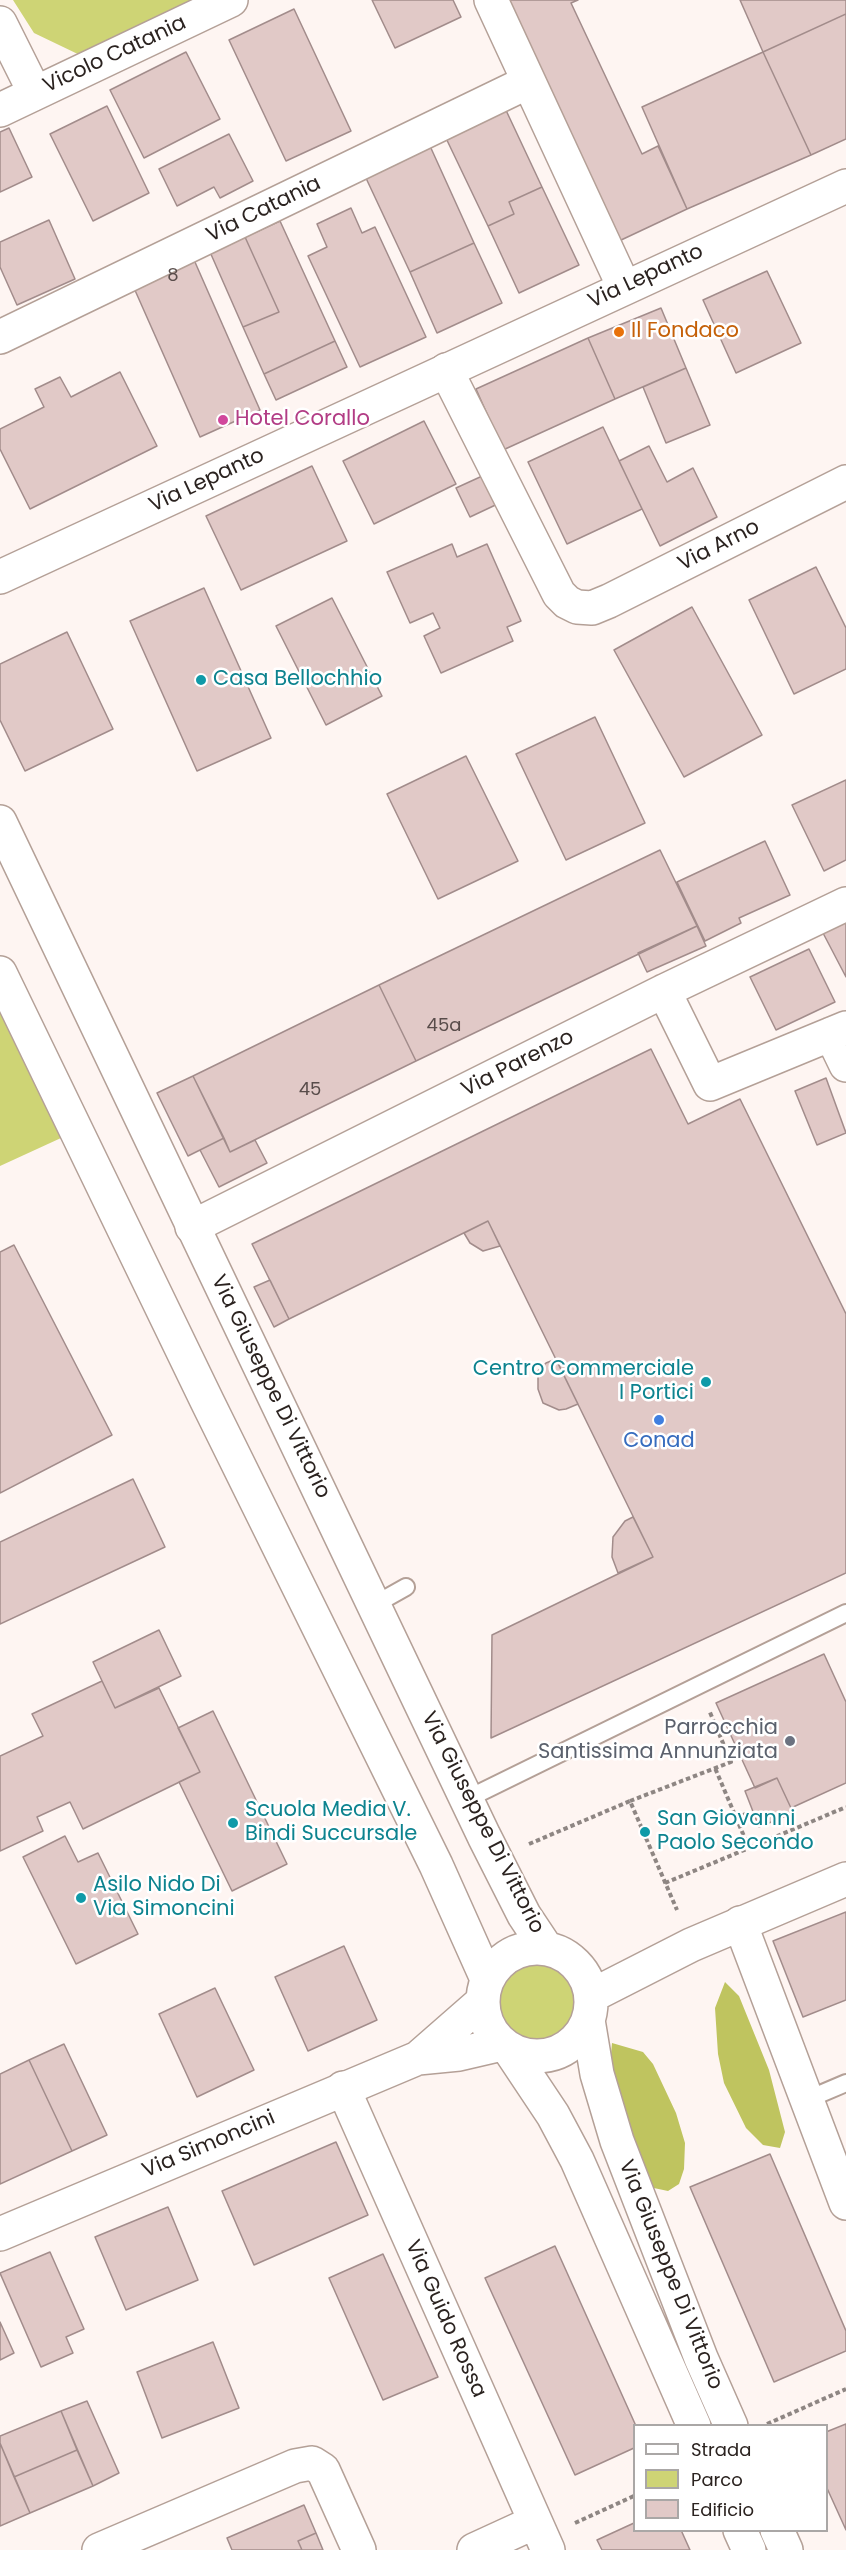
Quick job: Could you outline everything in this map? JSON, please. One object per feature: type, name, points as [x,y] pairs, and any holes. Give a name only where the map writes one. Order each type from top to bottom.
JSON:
[{"type":"street","name":"Vicolo Catania","points":[[0,110],[231,0]]},
{"type":"street","points":[[491,0],[624,287]]},
{"type":"street","points":[[0,22],[35,93]]},
{"type":"street","name":"Via Catania","points":[[0,337],[528,82]]},
{"type":"street","name":"Via Lepanto","points":[[0,577],[846,186]]},
{"type":"street","name":"Via Arno","points":[[446,370],[559,594],[567,602],[578,607],[592,608],[846,482]]},
{"type":"street","name":"Via Giuseppe Di Vittorio","points":[[0,822],[524,1916],[560,1955]]},
{"type":"street","name":"Via Parenzo","points":[[192,1227],[664,991],[846,904]]},
{"type":"street","points":[[0,973],[207,1401],[436,1865],[484,1991],[484,2018],[492,2032],[506,2046],[532,2055],[555,2052],[569,2044],[580,2033],[589,2008],[588,1983],[560,1955]]},
{"type":"street","points":[[664,991],[710,1084],[838,1031],[846,1065]]},
{"type":"street","points":[[484,1991],[497,1964],[511,1954],[528,1948],[560,1955],[609,1961],[686,1932],[740,1923],[846,1879]]},
{"type":"street","points":[[740,1923],[846,2203]]},
{"type":"street","points":[[589,2008],[686,1932]]},
{"type":"street","name":"Via Simoncini","points":[[418,2058],[484,1991]]},
{"type":"street","name":"Via Giuseppe Di Vittorio","points":[[589,2008],[597,2074],[617,2141],[701,2358],[730,2424]]},
{"type":"street","name":"Via Giuseppe Di Vittorio","points":[[506,2046],[553,2115],[578,2160],[693,2424]]},
{"type":"street","name":"Via Simoncini","points":[[0,2234],[418,2058],[506,2046]]},
{"type":"street","name":"Via Guido Rossa","points":[[343,2088],[541,2537]]},
{"type":"street","points":[[99,2550],[296,2466],[312,2463],[323,2470],[359,2550]]},
{"type":"street","points":[[741,2532],[749,2550]]},
{"type":"street","points":[[778,2532],[786,2550]]},
{"type":"street","points":[[474,2550],[541,2537]]},
{"type":"lane","points":[[374,1605],[406,1587]]},
{"type":"lane","points":[[467,1799],[846,1613]]},
{"type":"lane","points":[[806,2100],[846,2083]]},
{"type":"path","points":[[520,1847],[731,1762],[699,1686]]},
{"type":"path","points":[[715,1768],[749,1848]]},
{"type":"path","points":[[630,1801],[686,1932]]},
{"type":"path","points":[[665,1883],[846,1807]]},
{"type":"path","points":[[736,1818],[748,1813]]},
{"type":"path","points":[[768,2424],[846,2389]]},
{"type":"path","points":[[541,2537],[633,2496]]},
{"type":"green space","points":[[13,0],[198,0],[84,57],[34,33]]},
{"type":"green space","points":[[0,1011],[61,1138],[0,1166]]},
{"type":"green space","points":[[537,1953],[556,1957],[572,1967],[582,1983],[586,2002],[582,2021],[572,2037],[556,2047],[537,2051],[518,2047],[502,2037],[492,2021],[488,2002],[492,1983],[502,1967],[518,1957]]},
{"type":"green space","points":[[725,1982],[739,1996],[769,2070],[785,2132],[780,2148],[763,2145],[746,2128],[724,2083],[718,2054],[715,2008]]},
{"type":"green space","points":[[612,2043],[643,2052],[653,2064],[676,2113],[685,2143],[684,2169],[679,2184],[668,2191],[649,2187],[638,2173],[610,2065]]},
{"type":"building","points":[[372,0],[453,0],[461,17],[395,48]]},
{"type":"building","points":[[507,0],[578,0],[571,3],[642,154],[658,146],[687,209],[619,241]]},
{"type":"building","points":[[740,0],[846,0],[846,14],[763,52]]},
{"type":"building","points":[[294,9],[351,131],[286,161],[229,40]]},
{"type":"building","points":[[846,14],[846,139],[811,155],[763,52]]},
{"type":"building","points":[[186,52],[220,119],[144,158],[110,90]]},
{"type":"building","points":[[763,52],[811,155],[687,209],[642,107]]},
{"type":"building","points":[[107,106],[149,193],[93,221],[50,134]]},
{"type":"building","points":[[504,106],[542,187],[509,202],[514,214],[488,226],[444,134]]},
{"type":"building","points":[[9,128],[32,177],[0,192],[0,132]]},
{"type":"building","points":[[229,134],[253,181],[220,198],[214,187],[177,206],[159,169]]},
{"type":"building","points":[[430,146],[474,243],[410,272],[365,176]]},
{"type":"building","points":[[542,187],[579,265],[519,293],[488,226],[514,214],[509,202]]},
{"type":"building","points":[[351,208],[362,233],[375,227],[426,337],[360,367],[308,256],[327,247],[317,224]]},
{"type":"building","points":[[49,220],[75,279],[17,305],[0,267],[0,242]]},
{"type":"building","points":[[280,221],[335,341],[264,374],[243,327],[279,312],[245,237]]},
{"type":"building","points":[[245,237],[279,312],[243,327],[210,252]]},
{"type":"building","points":[[474,243],[502,303],[437,333],[410,272]]},
{"type":"building","points":[[191,253],[260,410],[200,437],[130,279]]},
{"type":"building","points":[[767,271],[801,343],[736,373],[703,300]]},
{"type":"building","points":[[661,308],[686,368],[615,399],[588,338]]},
{"type":"building","points":[[588,338],[615,399],[503,450],[476,389]]},
{"type":"building","points":[[335,341],[347,367],[276,400],[264,374]]},
{"type":"building","points":[[686,368],[710,425],[666,443],[643,387]]},
{"type":"building","points":[[120,372],[157,446],[30,509],[0,449],[0,429],[44,407],[35,389],[60,377],[71,397]]},
{"type":"building","points":[[424,421],[456,484],[374,524],[343,461]]},
{"type":"building","points":[[603,427],[642,509],[567,544],[528,462]]},
{"type":"building","points":[[649,446],[667,482],[693,468],[717,517],[660,546],[619,461]]},
{"type":"building","points":[[312,466],[347,541],[241,590],[206,516]]},
{"type":"building","points":[[491,472],[504,501],[470,517],[456,488]]},
{"type":"building","points":[[452,544],[457,557],[487,544],[521,621],[507,627],[513,641],[441,673],[424,636],[440,628],[433,613],[410,623],[387,572]]},
{"type":"building","points":[[816,567],[846,628],[846,669],[794,694],[749,600]]},
{"type":"building","name":"Casa Bellochhio","points":[[204,588],[271,738],[197,771],[130,621]]},
{"type":"building","points":[[332,598],[382,696],[326,725],[276,626]]},
{"type":"building","points":[[692,607],[762,735],[684,777],[614,650]]},
{"type":"building","points":[[67,632],[113,729],[25,771],[0,720],[0,664]]},
{"type":"building","points":[[595,717],[645,823],[566,860],[516,754]]},
{"type":"building","points":[[466,756],[518,861],[438,899],[387,794]]},
{"type":"building","points":[[846,780],[846,860],[824,871],[792,805]]},
{"type":"building","points":[[765,841],[790,895],[739,918],[741,923],[705,941],[677,882]]},
{"type":"building","points":[[660,850],[697,926],[416,1061],[379,985]]},
{"type":"building","points":[[846,921],[846,977],[823,933]]},
{"type":"building","points":[[697,926],[706,946],[647,972],[638,953]]},
{"type":"building","points":[[809,949],[835,1002],[776,1030],[750,977]]},
{"type":"building","points":[[379,985],[416,1061],[230,1152],[193,1076]]},
{"type":"building","name":"Centro Commerciale I Portici","points":[[651,1049],[688,1124],[740,1099],[846,1314],[846,1573],[491,1738],[492,1635],[653,1557],[488,1221],[289,1319],[252,1244]]},
{"type":"building","points":[[193,1076],[224,1138],[188,1156],[157,1093]]},
{"type":"building","points":[[826,1078],[846,1133],[817,1145],[795,1091]]},
{"type":"building","points":[[224,1138],[230,1152],[255,1140],[267,1163],[219,1187],[200,1150]]},
{"type":"building","points":[[488,1221],[500,1246],[483,1251],[470,1243],[464,1233]]},
{"type":"building","points":[[14,1245],[112,1435],[0,1493],[0,1252]]},
{"type":"building","points":[[270,1280],[289,1319],[274,1327],[254,1287]]},
{"type":"building","points":[[556,1359],[578,1404],[559,1410],[543,1403],[538,1389],[538,1371],[546,1363]]},
{"type":"building","points":[[133,1479],[165,1547],[0,1624],[0,1542]]},
{"type":"building","points":[[633,1517],[653,1557],[618,1573],[612,1557],[613,1537],[625,1521]]},
{"type":"building","points":[[159,1630],[181,1676],[115,1708],[93,1662]]},
{"type":"building","name":"Parrocchia Santissima Annunziata","points":[[824,1654],[846,1702],[846,1783],[791,1808],[777,1778],[755,1788],[716,1703]]},
{"type":"building","points":[[102,1681],[115,1708],[159,1688],[200,1772],[83,1829],[70,1802],[37,1817],[43,1831],[0,1851],[0,1756],[43,1736],[32,1714]]},
{"type":"building","name":"Scuola Media V. Bindi Succursale","points":[[213,1711],[287,1864],[232,1891],[179,1782],[200,1772],[178,1728]]},
{"type":"building","points":[[777,1778],[791,1808],[791,1814],[759,1827],[745,1791]]},
{"type":"building","name":"Asilo Nido Di Via Simoncini","points":[[65,1836],[78,1862],[98,1853],[138,1934],[76,1964],[23,1857]]},
{"type":"building","points":[[846,1912],[846,2000],[803,2017],[773,1941]]},
{"type":"building","points":[[344,1946],[377,2020],[308,2051],[275,1977]]},
{"type":"building","points":[[215,1988],[254,2070],[197,2097],[159,2014]]},
{"type":"building","points":[[64,2044],[107,2135],[72,2151],[29,2060]]},
{"type":"building","points":[[29,2060],[72,2151],[0,2184],[0,2074]]},
{"type":"building","points":[[336,2142],[368,2215],[254,2265],[222,2191]]},
{"type":"building","points":[[770,2154],[846,2331],[846,2351],[774,2382],[690,2187]]},
{"type":"building","points":[[168,2207],[198,2280],[126,2310],[95,2237]]},
{"type":"building","points":[[555,2246],[635,2424],[633,2424],[633,2448],[575,2475],[485,2278]]},
{"type":"building","points":[[50,2252],[84,2329],[66,2337],[73,2353],[41,2367],[0,2273]]},
{"type":"building","points":[[383,2254],[438,2377],[383,2400],[329,2278]]},
{"type":"building","points":[[0,2322],[14,2353],[0,2360]]},
{"type":"building","points":[[213,2342],[239,2408],[162,2438],[137,2372]]},
{"type":"building","points":[[87,2401],[119,2473],[93,2486],[61,2411]]},
{"type":"building","points":[[61,2411],[77,2450],[14,2477],[0,2443],[0,2436]]},
{"type":"building","points":[[846,2424],[846,2530],[828,2490],[828,2431]]},
{"type":"building","points":[[0,2443],[30,2513],[0,2526]]},
{"type":"building","points":[[77,2450],[93,2486],[30,2513],[14,2477]]},
{"type":"building","points":[[304,2505],[316,2533],[298,2541],[302,2550],[232,2550],[227,2538]]},
{"type":"building","points":[[633,2523],[633,2532],[682,2532],[690,2550],[602,2550],[597,2540]]},
{"type":"building","points":[[316,2533],[323,2550],[302,2550],[298,2541]]},
{"type":"place","name":"Il Fondaco","points":[[619,332]]},
{"type":"place","name":"Hotel Corallo","points":[[223,420]]},
{"type":"place","name":"Casa Bellochhio","points":[[201,680]]},
{"type":"place","name":"Centro Commerciale I Portici","points":[[706,1382]]},
{"type":"place","name":"Conad","points":[[659,1420]]},
{"type":"place","name":"Parrocchia Santissima Annunziata","points":[[790,1741]]},
{"type":"place","name":"Scuola Media V. Bindi Succursale","points":[[233,1823]]},
{"type":"place","name":"San Giovanni Paolo Secondo","points":[[645,1832]]},
{"type":"place","name":"Asilo Nido Di Via Simoncini","points":[[81,1898]]}]
